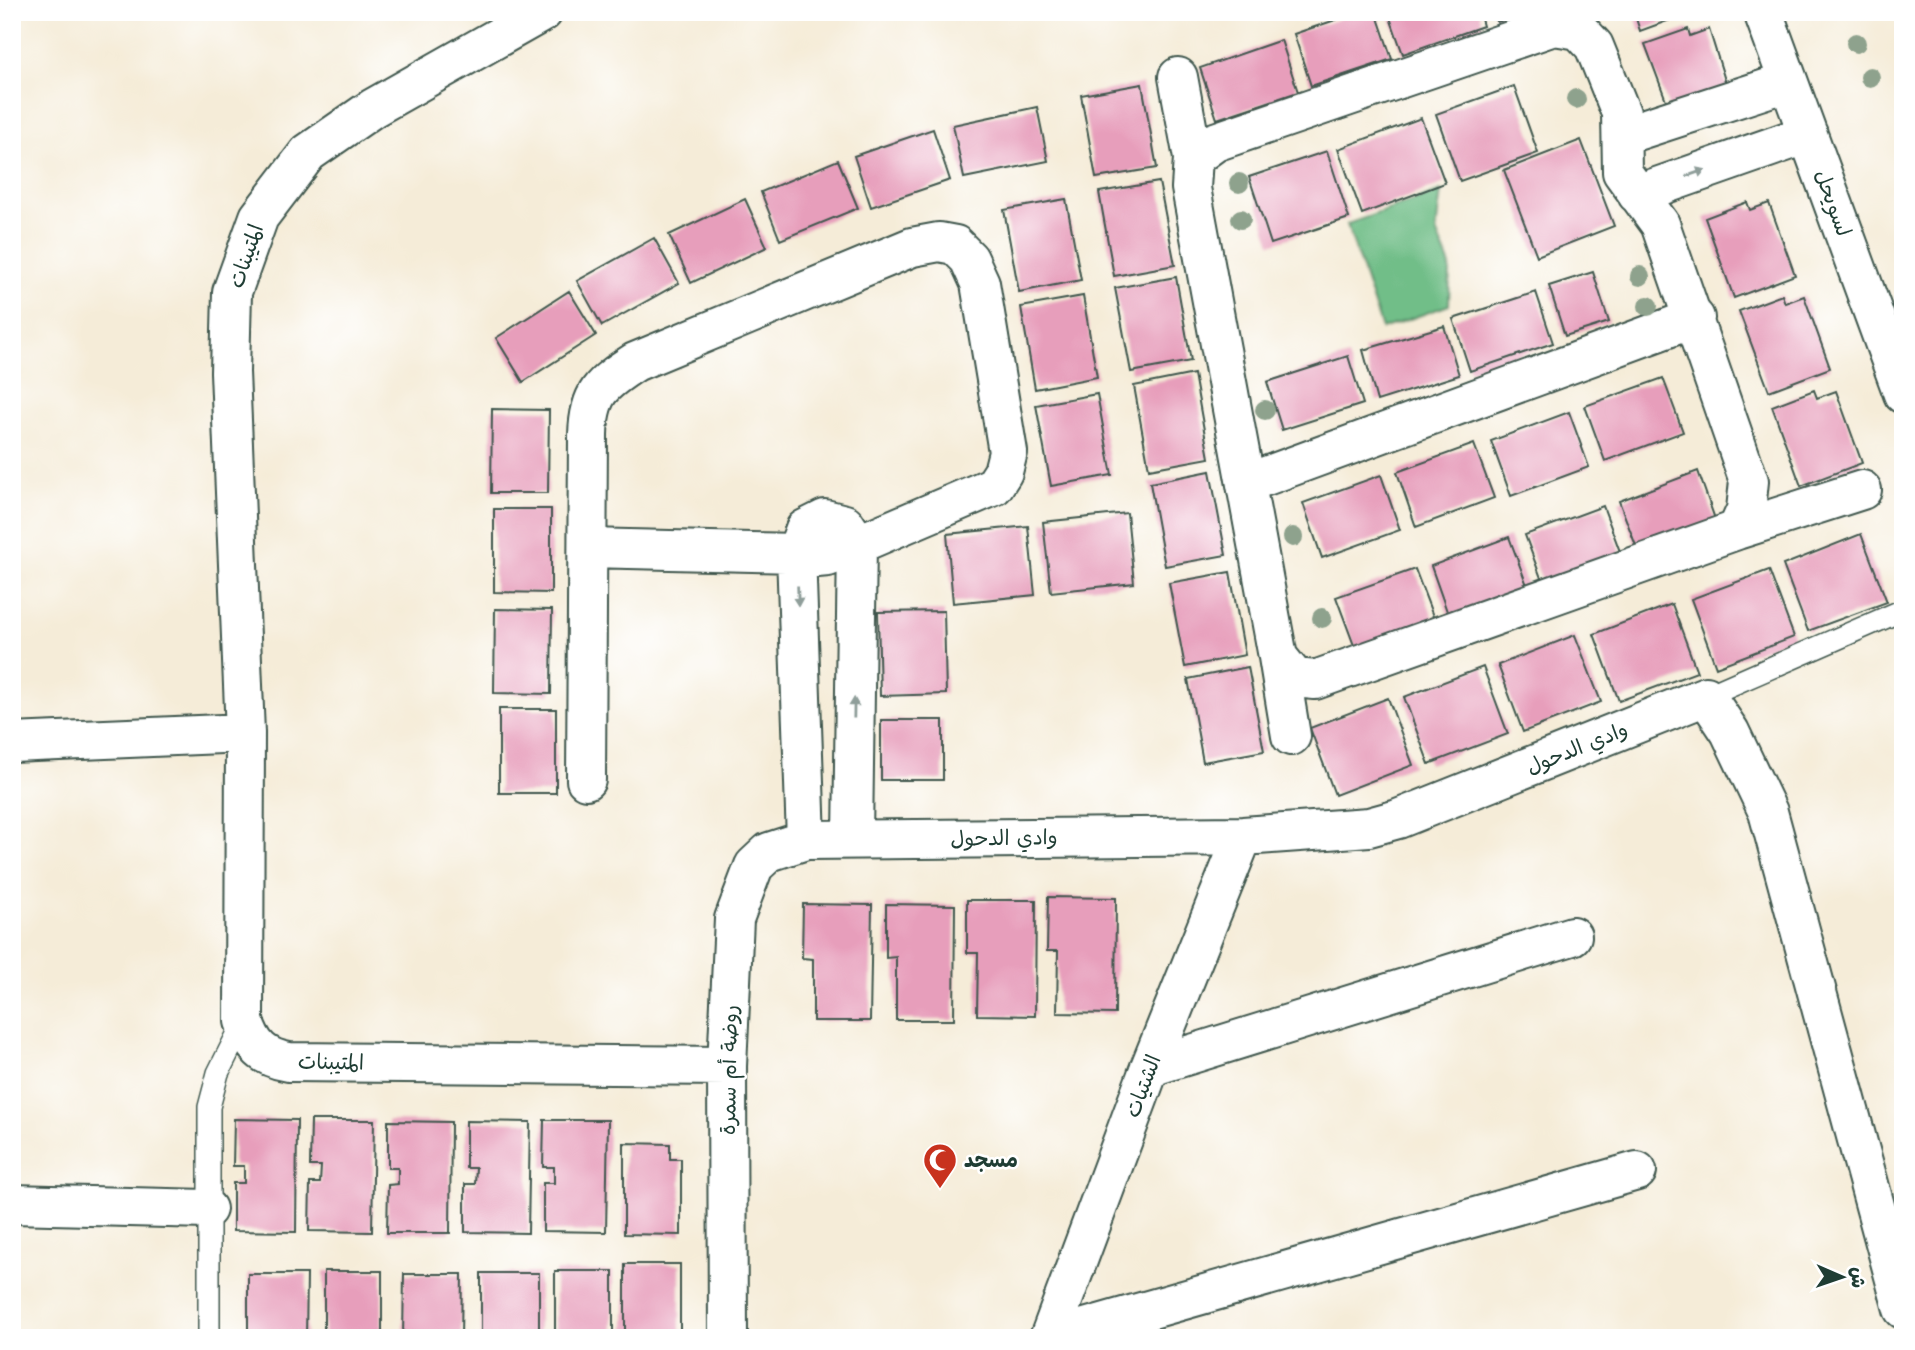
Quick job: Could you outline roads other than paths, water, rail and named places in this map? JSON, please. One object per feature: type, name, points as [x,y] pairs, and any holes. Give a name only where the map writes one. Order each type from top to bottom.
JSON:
[{"type":"street","name":"المتيبنات","points":[[542,12],[373,108],[307,153],[259,217],[232,292],[230,372],[244,733],[244,1021],[250,1041],[262,1053],[289,1062],[727,1066]]},
{"type":"street","name":"لسويحل","points":[[1763,12],[1903,394]]},
{"type":"street","points":[[1193,158],[1215,142],[1554,26],[1591,29],[1621,113],[1624,135],[1620,160],[1622,172],[1660,225],[1695,318],[1749,481],[1746,510],[1737,530]]},
{"type":"street","points":[[1178,77],[1193,158],[1191,188],[1247,483],[1290,736]]},
{"type":"street","points":[[1624,135],[1787,82]]},
{"type":"street","points":[[1637,194],[1808,134]]},
{"type":"street","points":[[586,780],[589,410],[595,393],[608,379],[635,362],[887,255],[939,242],[955,245],[969,259],[980,283],[1008,452],[1003,472],[994,485],[858,542]]},
{"type":"street","points":[[1247,483],[1695,318]]},
{"type":"street","points":[[1278,657],[1295,678],[1315,680],[1737,530],[1862,490]]},
{"type":"street","points":[[806,840],[796,553],[806,529],[825,519],[845,524],[858,542],[853,839]]},
{"type":"street","points":[[588,548],[796,553]]},
{"type":"street","points":[[1706,696],[1730,732],[1768,812],[1903,1309]]},
{"type":"street","name":"وادي الدحول","points":[[806,840],[1242,836],[1369,827],[1398,819],[1706,696]]},
{"type":"street","points":[[12,743],[244,733]]},
{"type":"street","name":"الشتيات","points":[[1049,1338],[1150,1067],[1242,836]]},
{"type":"street","name":"روضة أم سمرة","points":[[728,1338],[727,1066],[734,919],[741,894],[754,866],[769,852],[806,840]]},
{"type":"street","points":[[1150,1067],[1572,936]]},
{"type":"street","points":[[1049,1338],[1637,1171]]},
{"type":"street","points":[[12,1204],[207,1209]]},
{"type":"lane","points":[[1706,696],[1903,610]]},
{"type":"lane","points":[[209,1338],[208,1128],[213,1088],[244,1021]]},
{"type":"place","name":"مسجد","points":[[940,1190]]}]
